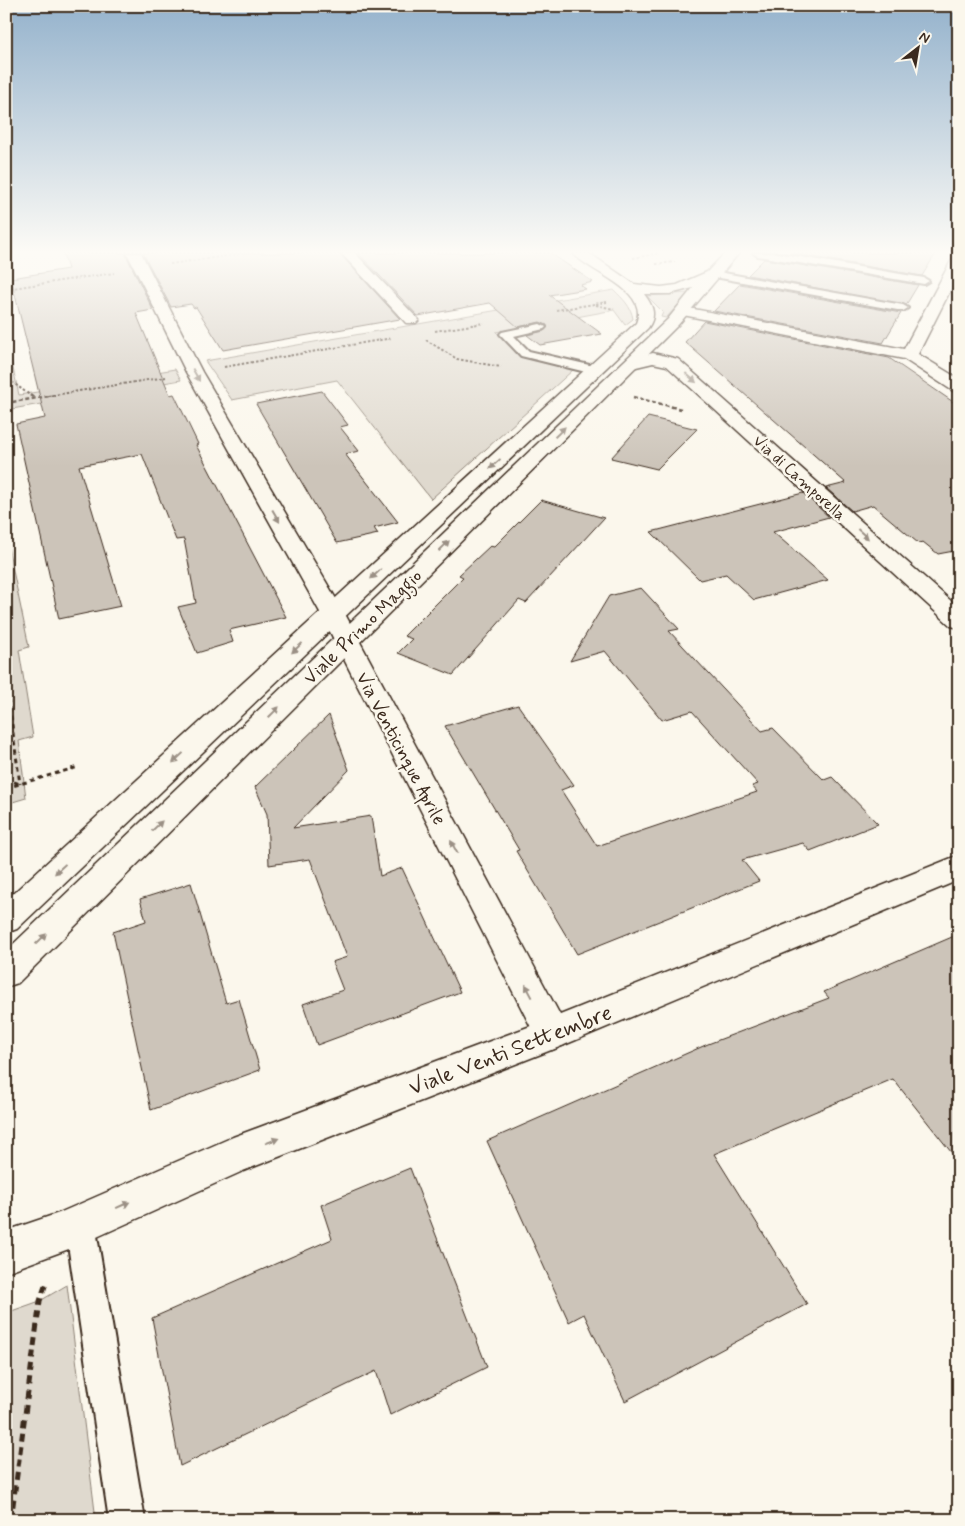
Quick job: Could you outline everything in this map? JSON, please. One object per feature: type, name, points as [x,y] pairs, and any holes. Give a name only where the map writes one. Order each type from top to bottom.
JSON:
[{"type":"street","name":"Via Venticinque Aprile","points":[[170,324],[194,372],[333,614],[552,1034]]},
{"type":"street","name":"Viale Primo Maggio","points":[[6,920],[644,324]]},
{"type":"street","name":"Viale Primo Maggio","points":[[6,973],[670,324]]},
{"type":"street","points":[[751,324],[909,355],[959,387]]},
{"type":"street","points":[[909,355],[925,324]]},
{"type":"street","name":"Via di Camporella","points":[[632,363],[654,358],[672,362],[959,621]]},
{"type":"street","name":"Viale Venti Settembre","points":[[6,1252],[71,1228],[233,1156],[552,1034],[959,867]]},
{"type":"lane","points":[[540,327],[506,334],[525,354],[594,370]]},
{"type":"lane","points":[[71,1228],[127,1520]]},
{"type":"path","points":[[435,331],[472,324]]},
{"type":"path","points":[[6,403],[396,338]]},
{"type":"path","points":[[12,382],[35,398]]},
{"type":"path","points":[[604,390],[740,423]]},
{"type":"path","points":[[6,682],[20,784]]},
{"type":"path","points":[[6,788],[78,767]]},
{"type":"path","points":[[6,780],[20,784]]},
{"type":"path","points":[[11,1520],[40,1301],[71,1228]]},
{"type":"shaded area","points":[[417,324],[538,324],[496,332],[520,355],[574,369],[431,499],[337,380],[232,400],[205,361]]},
{"type":"shaded area","points":[[6,337],[19,395],[175,369],[181,380],[6,410]]},
{"type":"shaded area","points":[[6,537],[29,647],[19,650],[33,737],[19,741],[26,798],[6,804]]},
{"type":"shaded area","points":[[67,1285],[96,1520],[6,1520],[6,1313],[40,1301]]},
{"type":"building","points":[[22,324],[141,324],[170,395],[174,394],[198,444],[196,445],[286,617],[229,630],[233,642],[197,653],[178,607],[196,603],[184,539],[176,540],[142,454],[79,466],[121,606],[59,619],[16,424],[45,418]]},
{"type":"building","points":[[207,324],[370,324],[223,350]]},
{"type":"building","points":[[515,324],[530,324],[518,327]]},
{"type":"building","points":[[545,324],[589,324],[602,334],[540,345],[527,335],[544,331],[547,325]]},
{"type":"building","points":[[701,324],[720,324],[889,358],[959,406],[959,550],[938,554],[923,542],[918,543],[873,505],[852,511],[826,488],[846,483],[685,342]]},
{"type":"building","points":[[784,324],[894,324],[883,343]]},
{"type":"building","points":[[322,391],[348,425],[340,427],[359,451],[345,454],[398,522],[374,528],[378,534],[337,543],[256,404]]},
{"type":"building","points":[[648,417],[697,429],[657,469],[611,458]]},
{"type":"building","points":[[803,493],[829,517],[773,532],[828,580],[754,600],[726,574],[700,580],[651,532]]},
{"type":"building","points":[[541,500],[604,518],[526,603],[519,600],[453,675],[398,653],[412,639],[404,636],[463,577],[459,575],[490,546],[494,547]]},
{"type":"building","points":[[641,588],[679,629],[669,631],[762,731],[773,728],[824,780],[832,777],[878,824],[810,851],[803,843],[742,860],[759,881],[577,954],[516,851],[519,850],[445,726],[518,705],[574,785],[561,790],[597,846],[757,792],[752,786],[758,784],[692,711],[662,720],[605,651],[570,661],[609,596]]},
{"type":"building","points":[[329,715],[349,770],[293,828],[371,816],[380,876],[402,868],[460,992],[317,1045],[303,1004],[343,990],[332,962],[347,957],[310,859],[269,865],[267,814],[255,787]]},
{"type":"building","points":[[191,883],[226,1003],[239,999],[260,1070],[151,1110],[113,932],[146,921],[140,899]]},
{"type":"building","points":[[959,934],[959,1162],[893,1079],[714,1154],[807,1304],[625,1401],[584,1314],[569,1322],[487,1141],[708,1044],[829,998],[824,992]]},
{"type":"building","points":[[410,1168],[487,1367],[390,1415],[376,1371],[180,1466],[152,1318],[332,1239],[321,1205]]}]
